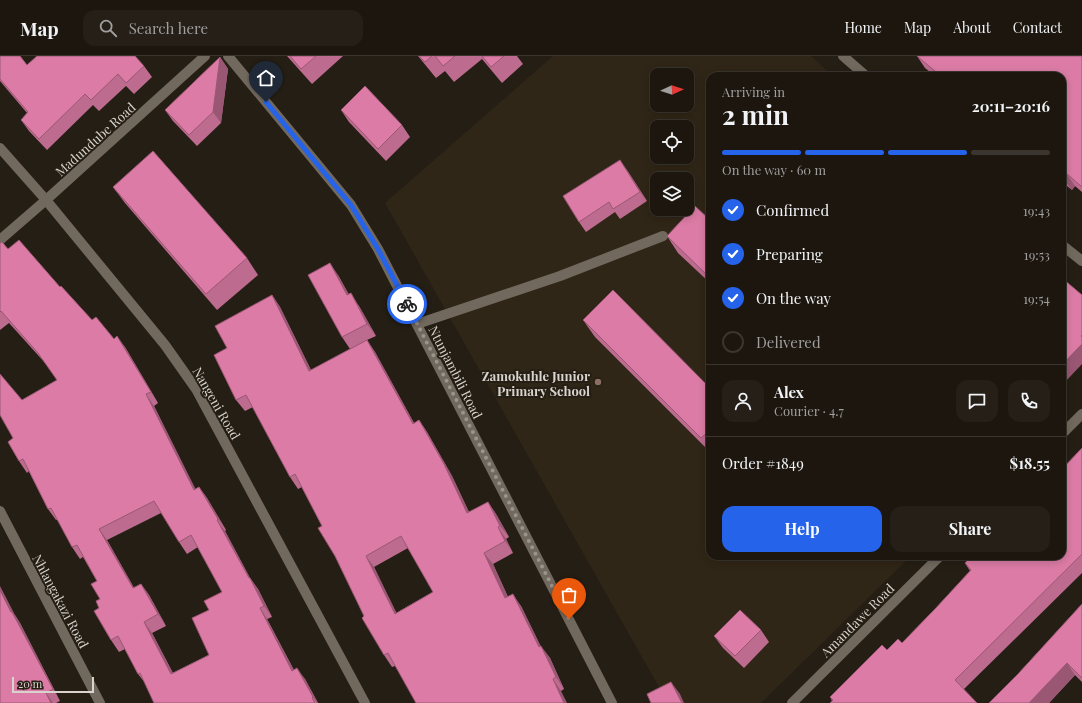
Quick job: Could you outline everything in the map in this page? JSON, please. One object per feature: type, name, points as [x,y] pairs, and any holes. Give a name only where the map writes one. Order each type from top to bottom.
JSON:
[{"type":"street","name":"Madundube Road","points":[[0,240],[206,56]]},
{"type":"street","name":"Ntunjambili Road","points":[[228,56],[351,205],[378,249],[612,703]]},
{"type":"street","points":[[843,56],[861,72]]},
{"type":"street","name":"Nangeni Road","points":[[0,148],[46,200],[165,345],[196,388],[365,703]]},
{"type":"street","points":[[417,324],[560,276],[663,236]]},
{"type":"street","points":[[1066,247],[1082,261]]},
{"type":"street","points":[[1066,430],[1082,414]]},
{"type":"street","name":"Nhlangakazi Road","points":[[0,511],[100,703]]},
{"type":"street","name":"Amandawe Road","points":[[792,703],[936,560]]},
{"type":"shaded area","name":"Zamokuhle Junior Primary School","points":[[553,56],[811,56],[829,72],[706,72],[706,560],[907,560],[761,703],[668,703],[385,203]]},
{"type":"building","points":[[0,56],[20,56],[27,65],[37,56],[135,56],[144,66],[126,83],[118,74],[91,100],[85,94],[39,139],[21,120],[28,112],[0,79]]},
{"type":"building","points":[[290,56],[316,56],[301,69]]},
{"type":"building","points":[[419,56],[432,56],[425,62]]},
{"type":"building","points":[[435,56],[455,56],[443,66]]},
{"type":"building","points":[[482,56],[504,56],[491,67]]},
{"type":"building","points":[[917,56],[1082,56],[1082,187],[1066,173],[1066,72],[936,72]]},
{"type":"building","points":[[220,57],[213,112],[189,135],[165,110]]},
{"type":"building","points":[[365,86],[402,125],[378,149],[341,110]]},
{"type":"building","points":[[153,151],[247,258],[206,294],[113,187]]},
{"type":"building","points":[[620,160],[640,192],[613,209],[609,202],[579,222],[563,196]]},
{"type":"building","points":[[695,206],[706,216],[706,274],[667,236],[686,216],[694,216]]},
{"type":"building","points":[[19,240],[60,287],[61,286],[92,320],[96,317],[114,339],[117,336],[151,392],[146,394],[194,490],[199,487],[218,519],[217,520],[264,606],[260,608],[292,671],[297,668],[315,703],[154,703],[140,673],[138,674],[118,636],[111,640],[94,611],[99,608],[96,601],[100,599],[91,584],[97,581],[77,545],[72,547],[51,508],[48,509],[23,459],[19,461],[8,442],[13,438],[0,415],[0,374],[22,400],[57,380],[38,353],[1,311],[0,312],[0,243],[2,242],[8,249]],"holes":[[[154,501],[179,542],[191,535],[222,592],[204,601],[209,610],[192,618],[209,655],[171,674],[144,622],[158,614],[141,584],[133,588],[99,529]]]},
{"type":"building","points":[[330,263],[347,295],[351,293],[367,324],[342,337],[308,275]]},
{"type":"building","points":[[1066,281],[1082,295],[1082,344],[1066,361]]},
{"type":"building","points":[[613,290],[706,384],[706,434],[701,438],[583,320]]},
{"type":"building","points":[[272,295],[309,371],[367,340],[413,424],[419,420],[444,464],[467,513],[488,502],[500,526],[498,527],[505,541],[484,553],[505,598],[513,594],[539,647],[541,646],[556,677],[553,679],[564,703],[416,703],[388,653],[384,655],[362,618],[364,616],[335,556],[318,528],[322,526],[295,474],[290,477],[246,395],[236,400],[214,355],[227,348],[215,326]],"holes":[[[401,536],[433,592],[395,614],[366,556]]]},
{"type":"building","points":[[1082,448],[1082,554],[955,680],[977,703],[830,703],[833,700],[830,697],[882,645],[887,650],[898,639],[902,643],[935,609],[971,570],[965,563],[968,560],[1066,560],[1066,465]]},
{"type":"building","points":[[0,590],[53,689],[46,693],[51,703],[0,703]]},
{"type":"building","points":[[1082,604],[1082,678],[1067,663],[1029,703],[989,703],[1018,674]]},
{"type":"building","points":[[740,610],[761,630],[735,656],[714,636]]},
{"type":"building","points":[[671,682],[682,703],[651,703],[647,694]]},
{"type":"way so far","points":[[407,304],[569,619]]},
{"type":"place","name":"Zamokuhle Junior Primary School","points":[[598,382]]},
{"type":"route","points":[[266,102],[351,205],[378,249],[407,304]]}]
